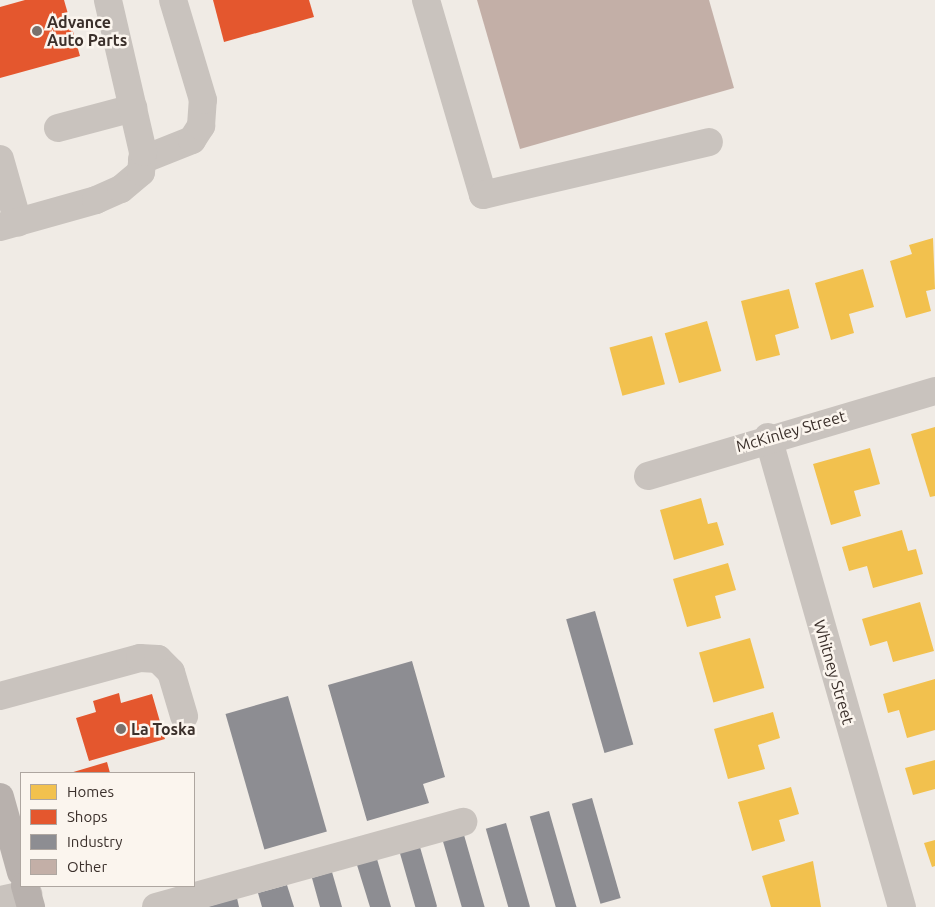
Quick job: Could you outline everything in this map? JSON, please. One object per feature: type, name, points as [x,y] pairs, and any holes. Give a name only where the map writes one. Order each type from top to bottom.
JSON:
[{"type":"main road","points":[[0,797],[20,869]]},
{"type":"street","points":[[0,159],[9,224],[121,189],[141,172],[142,160],[133,108],[108,0]]},
{"type":"street","points":[[142,160],[192,140],[201,126],[204,100],[174,0]]},
{"type":"street","points":[[426,0],[483,195],[709,142]]},
{"type":"street","points":[[58,128],[133,108]]},
{"type":"street","name":"McKinley Street","points":[[648,476],[768,437],[935,391]]},
{"type":"street","name":"Whitney Street","points":[[768,437],[902,907]]},
{"type":"street","points":[[0,696],[140,658],[158,659],[171,672],[184,716]]},
{"type":"street","points":[[156,907],[463,822]]},
{"type":"street","points":[[0,900],[26,890]]},
{"type":"building: Homes","points":[[933,238],[935,289],[926,291],[931,311],[906,318],[890,261],[912,254],[909,245]]},
{"type":"building: Homes","points":[[863,269],[874,307],[849,314],[854,333],[831,340],[815,283]]},
{"type":"building: Homes","points":[[789,289],[799,328],[775,335],[780,355],[756,361],[741,301]]},
{"type":"building: Homes","points":[[707,321],[721,371],[679,383],[665,333]]},
{"type":"building: Homes","points":[[652,336],[665,384],[622,396],[609,347]]},
{"type":"building: Homes","points":[[935,427],[935,496],[930,497],[911,434]]},
{"type":"building: Homes","points":[[870,448],[880,484],[854,491],[861,516],[831,525],[813,464]]},
{"type":"building: Homes","points":[[701,498],[708,524],[717,522],[724,545],[674,560],[660,510]]},
{"type":"building: Homes","points":[[902,530],[908,551],[916,549],[923,574],[873,588],[867,566],[849,571],[842,547]]},
{"type":"building: Homes","points":[[728,563],[736,590],[715,596],[721,618],[687,627],[673,579]]},
{"type":"building: Homes","points":[[920,602],[934,651],[893,662],[887,641],[870,646],[862,619]]},
{"type":"building: Homes","points":[[750,638],[764,688],[713,703],[699,653]]},
{"type":"building: Homes","points":[[935,679],[935,730],[907,738],[899,710],[888,713],[883,694]]},
{"type":"building: Homes","points":[[773,712],[780,738],[758,745],[765,769],[728,779],[714,729]]},
{"type":"building: Homes","points":[[935,760],[935,789],[913,795],[905,768]]},
{"type":"building: Homes","points":[[791,787],[799,814],[779,820],[785,841],[752,851],[738,802]]},
{"type":"building: Homes","points":[[935,840],[935,866],[932,867],[924,843]]},
{"type":"building: Homes","points":[[813,861],[821,907],[771,907],[762,876]]},
{"type":"building: Shops","name":"Advance Auto Parts","points":[[25,0],[64,0],[80,56],[0,78],[0,7]]},
{"type":"building: Shops","points":[[213,0],[309,0],[314,17],[224,42]]},
{"type":"building: Shops","name":"La Toska","points":[[119,693],[121,703],[152,694],[165,739],[89,761],[76,718],[96,712],[93,701]]},
{"type":"building: Shops","points":[[107,762],[110,772],[73,772]]},
{"type":"building: Industry","points":[[595,611],[633,745],[604,753],[566,619]]},
{"type":"building: Industry","points":[[412,661],[445,777],[423,784],[429,803],[367,821],[328,685]]},
{"type":"building: Industry","points":[[288,696],[327,832],[264,849],[226,714]]},
{"type":"building: Industry","points":[[592,798],[621,898],[600,904],[572,804]]},
{"type":"building: Industry","points":[[549,811],[577,907],[556,907],[530,817]]},
{"type":"building: Industry","points":[[506,823],[530,907],[508,907],[486,829]]},
{"type":"building: Industry","points":[[464,835],[485,907],[462,907],[443,841]]},
{"type":"building: Industry","points":[[420,847],[437,907],[415,907],[400,853]]},
{"type":"building: Industry","points":[[377,859],[391,907],[370,907],[357,865]]},
{"type":"building: Industry","points":[[332,872],[342,907],[320,907],[312,878]]},
{"type":"building: Industry","points":[[287,885],[294,907],[262,907],[258,893]]},
{"type":"building: Industry","points":[[237,898],[239,907],[207,907]]},
{"type":"building: Other","points":[[477,0],[709,0],[734,88],[520,149]]},
{"type":"place","name":"Advance Auto Parts","points":[[37,31]]},
{"type":"place","name":"La Toska","points":[[121,729]]}]
